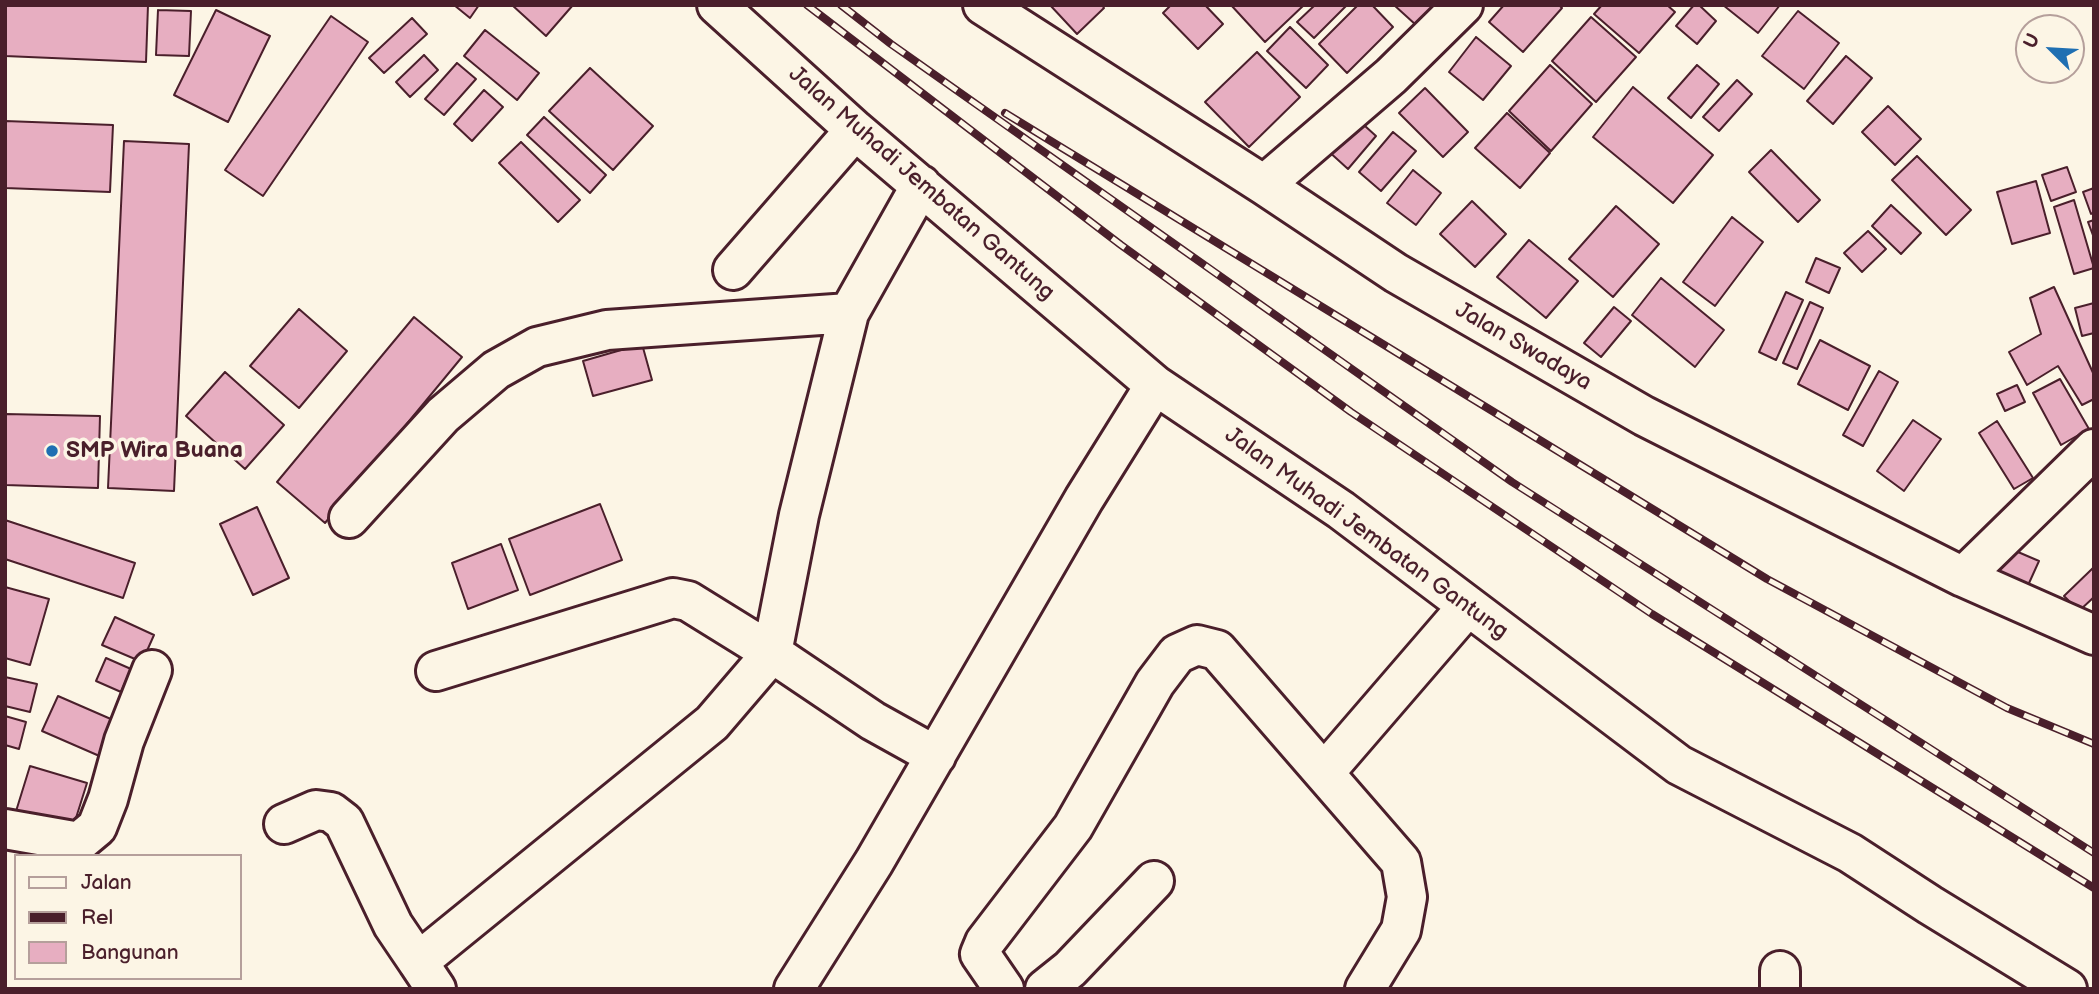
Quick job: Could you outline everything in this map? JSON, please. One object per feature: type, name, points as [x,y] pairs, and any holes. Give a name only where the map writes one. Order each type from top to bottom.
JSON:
[{"type":"street","name":"Jalan Muhadi Jembatan Gantung","points":[[717,5],[855,130],[1155,385],[1340,510],[1679,765],[1850,853],[2067,989]]},
{"type":"street","name":"Jalan Swadaya","points":[[983,5],[1396,273],[1644,416],[1963,577],[2089,627]]},
{"type":"street","points":[[1264,185],[1391,76],[1463,5]]},
{"type":"street","points":[[733,270],[855,130]]},
{"type":"street","points":[[284,824],[316,810],[331,812],[344,822],[393,925],[427,975],[712,723],[772,653],[799,516],[849,313],[883,248],[921,185]]},
{"type":"street","points":[[349,518],[443,415],[496,370],[537,347],[607,330],[849,313]]},
{"type":"street","points":[[794,989],[874,862],[1084,499],[1155,385]]},
{"type":"street","points":[[1963,577],[2094,449]]},
{"type":"street","points":[[436,671],[673,598],[688,601],[873,721],[936,756]]},
{"type":"street","points":[[1324,773],[1468,606]]},
{"type":"street","points":[[1004,989],[980,954],[985,942],[1073,827],[1155,683],[1177,654],[1197,645],[1217,650],[1401,862],[1407,897],[1401,930],[1365,989]]},
{"type":"street","points":[[5,829],[79,842],[97,828],[124,741],[152,670]]},
{"type":"street","points":[[1045,989],[1070,969],[1154,881]]},
{"type":"building","points":[[5,5],[148,5],[146,62],[5,56]]},
{"type":"building","points":[[454,5],[479,5],[470,18]]},
{"type":"building","points":[[512,5],[573,5],[546,36]]},
{"type":"building","points":[[1050,5],[1102,5],[1104,8],[1077,34]]},
{"type":"building","points":[[1171,5],[1205,5],[1223,24],[1198,49],[1163,13]]},
{"type":"building","points":[[1231,5],[1304,5],[1265,42]]},
{"type":"building","points":[[1315,5],[1347,5],[1314,38],[1297,22]]},
{"type":"building","points":[[1358,5],[1372,5],[1393,27],[1347,73],[1319,44]]},
{"type":"building","points":[[1394,5],[1434,5],[1416,25]]},
{"type":"building","points":[[1504,5],[1559,5],[1562,8],[1523,52],[1489,22]]},
{"type":"building","points":[[1602,5],[1667,5],[1675,12],[1639,53],[1594,14]]},
{"type":"building","points":[[1694,5],[1699,5],[1716,21],[1697,44],[1676,26]]},
{"type":"building","points":[[1723,5],[1780,5],[1758,33]]},
{"type":"building","points":[[158,10],[191,11],[189,56],[156,55]]},
{"type":"building","points":[[216,10],[270,36],[228,122],[174,95]]},
{"type":"building","points":[[1798,11],[1839,43],[1804,89],[1762,56]]},
{"type":"building","points":[[331,16],[368,42],[263,196],[225,170]]},
{"type":"building","points":[[1591,17],[1636,57],[1596,102],[1552,61]]},
{"type":"building","points":[[412,18],[427,34],[384,73],[369,58]]},
{"type":"building","points":[[1290,27],[1328,65],[1306,88],[1267,51]]},
{"type":"building","points":[[485,30],[539,73],[517,100],[464,56]]},
{"type":"building","points":[[1476,37],[1511,66],[1483,100],[1449,72]]},
{"type":"building","points":[[1257,52],[1300,97],[1249,147],[1205,102]]},
{"type":"building","points":[[424,55],[438,70],[410,97],[396,82]]},
{"type":"building","points":[[1846,56],[1872,78],[1833,124],[1807,101]]},
{"type":"building","points":[[457,63],[476,79],[444,115],[425,99]]},
{"type":"building","points":[[1550,65],[1592,104],[1551,151],[1509,111]]},
{"type":"building","points":[[1697,65],[1719,84],[1691,118],[1668,98]]},
{"type":"building","points":[[590,68],[653,126],[613,170],[549,111]]},
{"type":"building","points":[[1737,80],[1752,94],[1719,131],[1703,117]]},
{"type":"building","points":[[1633,87],[1713,155],[1673,203],[1593,137]]},
{"type":"building","points":[[1425,88],[1468,132],[1443,157],[1399,113]]},
{"type":"building","points":[[484,90],[503,107],[472,141],[454,124]]},
{"type":"building","points":[[1888,106],[1921,139],[1895,165],[1862,132]]},
{"type":"building","points":[[1507,113],[1550,153],[1520,188],[1475,148]]},
{"type":"building","points":[[1354,116],[1376,136],[1348,169],[1326,149]]},
{"type":"building","points":[[544,117],[606,175],[590,193],[527,135]]},
{"type":"building","points":[[5,121],[113,125],[110,192],[5,188]]},
{"type":"building","points":[[1393,132],[1416,151],[1381,191],[1359,172]]},
{"type":"building","points":[[124,141],[189,144],[174,491],[108,488]]},
{"type":"building","points":[[521,142],[580,200],[558,222],[499,163]]},
{"type":"building","points":[[1771,150],[1820,200],[1798,222],[1749,172]]},
{"type":"building","points":[[1917,156],[1971,210],[1946,235],[1892,180]]},
{"type":"building","points":[[2067,167],[2076,192],[2051,201],[2042,175]]},
{"type":"building","points":[[1413,170],[1441,193],[1416,225],[1387,203]]},
{"type":"building","points":[[2036,181],[2050,233],[2012,244],[1997,192]]},
{"type":"building","points":[[2094,188],[2094,212],[2091,214],[2083,192]]},
{"type":"building","points":[[2074,200],[2094,268],[2074,274],[2054,207]]},
{"type":"building","points":[[1472,201],[1506,234],[1475,267],[1440,234]]},
{"type":"building","points":[[1891,205],[1921,233],[1901,254],[1872,226]]},
{"type":"building","points":[[1616,206],[1659,244],[1613,297],[1569,259]]},
{"type":"building","points":[[1732,217],[1763,242],[1715,306],[1683,282]]},
{"type":"building","points":[[2094,220],[2094,238],[2088,222]]},
{"type":"building","points":[[1868,231],[1886,249],[1862,272],[1844,253]]},
{"type":"building","points":[[1529,240],[1578,281],[1546,318],[1497,277]]},
{"type":"building","points":[[1816,258],[1840,268],[1829,293],[1806,282]]},
{"type":"building","points":[[1661,278],[1724,330],[1695,367],[1632,315]]},
{"type":"building","points":[[2054,287],[2094,375],[2094,399],[2082,405],[2058,366],[2027,385],[2009,352],[2041,334],[2030,298]]},
{"type":"building","points":[[1786,292],[1803,300],[1776,360],[1759,352]]},
{"type":"building","points":[[1810,302],[1823,308],[1797,369],[1783,363]]},
{"type":"building","points":[[2094,303],[2094,333],[2082,336],[2075,308]]},
{"type":"building","points":[[1614,307],[1631,321],[1601,357],[1584,343]]},
{"type":"building","points":[[299,309],[347,351],[299,408],[250,366]]},
{"type":"building","points":[[414,317],[462,357],[325,523],[277,482]]},
{"type":"building","points":[[1820,340],[1870,366],[1848,410],[1798,384]]},
{"type":"building","points":[[642,344],[652,380],[593,396],[583,361]]},
{"type":"building","points":[[1879,371],[1898,382],[1863,446],[1843,435]]},
{"type":"building","points":[[225,372],[284,425],[245,469],[186,416]]},
{"type":"building","points":[[2060,379],[2089,429],[2061,445],[2033,393]]},
{"type":"building","points":[[2017,385],[2025,402],[2005,411],[1997,394]]},
{"type":"building","name":"SMP Wira Buana","points":[[5,414],[100,416],[98,488],[5,485]]},
{"type":"building","points":[[1913,420],[1941,439],[1904,491],[1877,471]]},
{"type":"building","points":[[1997,421],[2033,478],[2014,489],[1979,433]]},
{"type":"building","points":[[600,504],[622,560],[530,595],[509,539]]},
{"type":"building","points":[[257,507],[289,578],[253,595],[220,524]]},
{"type":"building","points":[[5,520],[135,563],[123,598],[5,559]]},
{"type":"building","points":[[501,544],[518,590],[468,609],[452,563]]},
{"type":"building","points":[[2004,546],[2039,561],[2025,592],[1990,577]]},
{"type":"building","points":[[2094,567],[2094,597],[2079,611],[2064,596]]},
{"type":"building","points":[[5,587],[49,599],[30,665],[5,658]]},
{"type":"building","points":[[115,617],[154,635],[142,662],[102,645]]},
{"type":"building","points":[[106,658],[131,669],[121,692],[96,681]]},
{"type":"building","points":[[5,677],[37,684],[30,712],[5,706]]},
{"type":"building","points":[[58,696],[120,723],[104,758],[42,731]]},
{"type":"building","points":[[5,716],[26,722],[19,749],[5,745]]},
{"type":"building","points":[[30,766],[87,783],[70,837],[13,821]]},
{"type":"railway","points":[[807,5],[1121,245],[1351,412],[1652,614],[2094,888]]},
{"type":"railway","points":[[841,5],[891,44],[1512,482],[2094,853]]},
{"type":"railway","points":[[1005,113],[1767,579],[2007,708],[2094,744]]},
{"type":"place","name":"SMP Wira Buana","points":[[52,451]]}]
